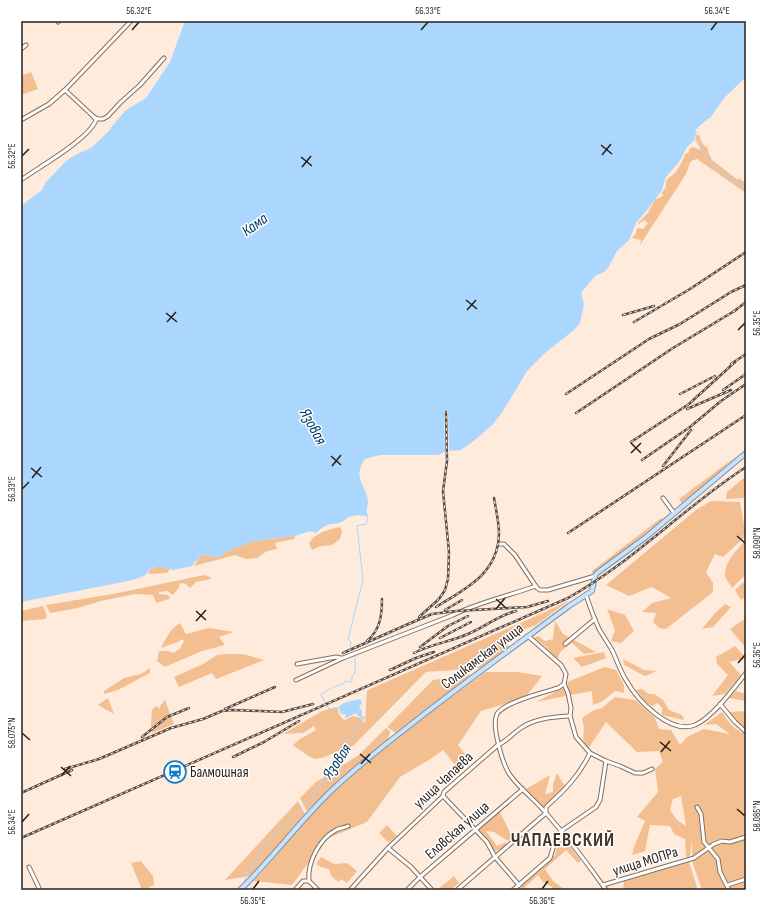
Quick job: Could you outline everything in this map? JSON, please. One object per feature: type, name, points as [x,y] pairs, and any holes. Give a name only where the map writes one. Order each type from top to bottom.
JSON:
[{"type":"main road","points":[[586,595],[593,588],[595,576],[674,514],[746,453]]},
{"type":"main road","name":"Соликамская улица","points":[[241,889],[254,877],[307,816],[330,792],[355,770],[528,636],[568,606],[586,595]]},
{"type":"street","points":[[21,120],[49,104],[65,90],[131,21]]},
{"type":"street","points":[[21,49],[26,45]]},
{"type":"street","points":[[65,90],[94,117],[104,119],[140,85],[164,58]]},
{"type":"street","points":[[21,180],[89,132],[96,120],[94,117]]},
{"type":"street","points":[[663,498],[674,514]]},
{"type":"street","points":[[501,540],[502,544],[515,555],[540,590],[548,590],[595,576]]},
{"type":"street","points":[[296,680],[343,658],[453,615],[465,608],[505,597],[536,586]]},
{"type":"street","points":[[586,595],[594,619],[613,652],[625,679],[642,701],[658,716],[675,725],[685,727],[695,724],[707,717],[746,673]]},
{"type":"street","points":[[564,644],[594,619]]},
{"type":"street","points":[[528,636],[561,665],[566,674],[564,684],[572,708],[570,716],[576,737],[590,752],[606,761],[635,773],[643,773],[652,769]]},
{"type":"street","points":[[297,664],[336,657],[343,658]]},
{"type":"street","points":[[564,684],[558,688],[510,704],[502,709],[498,713],[496,719],[498,745],[501,758],[510,775],[546,813],[606,890]]},
{"type":"street","points":[[720,704],[735,722],[746,732]]},
{"type":"street","name":"улица Чапаева","points":[[350,890],[388,848],[443,796],[444,792],[448,788],[498,745],[521,728],[530,724],[550,717],[570,716]]},
{"type":"street","points":[[457,890],[546,813],[546,807],[567,789],[584,764],[590,752]]},
{"type":"street","points":[[514,890],[550,858],[556,838],[561,831],[596,807],[599,802],[606,761]]},
{"type":"street","name":"Еловская улица","points":[[407,890],[474,829],[523,789]]},
{"type":"street","points":[[443,796],[487,842],[495,857],[519,885]]},
{"type":"street","points":[[697,807],[701,814],[704,842],[707,848],[714,853],[718,859],[720,872],[728,885],[729,890]]},
{"type":"street","points":[[318,890],[309,881],[308,874],[315,852],[324,840],[335,830],[348,826]]},
{"type":"street","points":[[707,848],[722,841],[730,842],[746,837]]},
{"type":"street","points":[[388,848],[411,867],[432,890]]},
{"type":"street","name":"улица МОПРа","points":[[603,885],[694,858],[707,848]]},
{"type":"street","points":[[29,867],[40,890]]},
{"type":"street","points":[[728,885],[746,879]]},
{"type":"street","points":[[295,890],[303,881],[309,881]]},
{"type":"shaded area","points":[[31,72],[38,89],[21,95],[21,76]]},
{"type":"shaded area","points":[[697,134],[700,136],[705,147],[707,146],[712,160],[738,180],[739,178],[746,183],[746,193],[697,159],[694,160],[690,163],[686,174],[640,245],[641,240],[632,238],[636,233],[637,228],[643,229],[648,223],[644,220],[639,224],[638,223],[648,213],[655,200],[664,195],[661,194],[666,187],[668,178],[676,172],[683,161],[685,154],[689,152],[689,149],[693,147],[700,150],[699,144],[695,139]]},
{"type":"shaded area","points":[[738,455],[679,508],[678,507],[682,503],[679,499]]},
{"type":"shaded area","points":[[746,476],[746,497],[726,499],[727,492]]},
{"type":"shaded area","points":[[711,501],[740,502],[746,536],[723,557],[715,554],[706,572],[713,583],[713,592],[666,629],[659,628],[653,622],[656,613],[642,612],[652,603],[671,598],[652,587],[629,596],[606,585],[696,510]]},
{"type":"shaded area","points":[[661,518],[663,520],[592,574],[592,571]]},
{"type":"shaded area","points":[[340,527],[342,531],[340,539],[332,545],[321,546],[312,550],[309,543],[315,536]]},
{"type":"shaded area","points":[[295,536],[294,539],[275,543],[277,549],[267,551],[257,558],[246,559],[235,555],[194,566],[201,555],[218,557],[230,550],[254,541]]},
{"type":"shaded area","points":[[746,540],[746,574],[732,588],[726,579],[725,571],[735,552]]},
{"type":"shaded area","points":[[160,566],[170,569],[167,573],[148,574],[151,569]]},
{"type":"shaded area","points":[[204,575],[210,577],[211,579],[196,582],[190,588],[186,584],[180,583],[178,589],[172,595],[168,591],[159,592],[159,594],[170,597],[169,599],[156,603],[153,595],[135,594],[101,601],[78,608],[50,613],[46,605],[113,594]]},
{"type":"shaded area","points":[[746,580],[746,597],[741,600],[735,590]]},
{"type":"shaded area","points":[[570,600],[536,625],[519,631],[507,642],[509,647],[482,668],[426,672],[355,744],[340,756],[338,751],[319,759],[314,758],[310,757],[293,745],[300,739],[316,730],[314,726],[303,733],[283,734],[322,711],[337,707],[343,719],[345,720],[353,716],[360,718],[365,723],[367,691],[370,689]]},
{"type":"shaded area","points":[[725,604],[731,607],[713,627],[702,629],[715,613]]},
{"type":"shaded area","points":[[43,606],[47,616],[45,619],[21,621],[21,611]]},
{"type":"shaded area","points":[[607,609],[625,615],[634,631],[621,643],[611,641],[615,630]]},
{"type":"shaded area","points":[[746,618],[746,648],[730,629]]},
{"type":"shaded area","points":[[555,621],[563,634],[596,652],[584,654],[572,643],[561,651],[557,659],[544,645],[534,638],[538,636],[545,641],[553,639]]},
{"type":"shaded area","points":[[180,623],[186,634],[209,628],[234,632],[219,637],[225,645],[202,651],[165,667],[157,661],[159,651],[168,651],[173,653],[180,649],[184,641],[182,639],[161,648],[171,631]]},
{"type":"shaded area","points":[[735,646],[746,658],[729,662],[741,675],[725,694],[712,696],[728,675],[717,664],[716,657]]},
{"type":"shaded area","points":[[604,652],[606,658],[582,667],[573,658]]},
{"type":"shaded area","points":[[243,654],[264,660],[216,679],[212,673],[179,687],[174,677],[203,664],[217,655]]},
{"type":"shaded area","points":[[623,659],[644,670],[657,671],[645,676],[624,665]]},
{"type":"shaded area","points":[[605,667],[616,670],[624,685],[624,693],[615,691],[603,701],[593,705],[592,691],[570,695],[567,682]]},
{"type":"shaded area","points":[[150,668],[150,673],[118,690],[104,694],[104,691],[124,678],[141,674]]},
{"type":"shaded area","points":[[486,672],[517,672],[542,676],[525,698],[481,711],[458,745],[471,761],[457,767],[443,750],[400,777],[367,822],[326,839],[292,885],[253,881],[303,822],[331,794],[418,722]]},
{"type":"shaded area","points":[[474,674],[396,733],[387,727],[433,680]]},
{"type":"shaded area","points":[[563,688],[566,696],[536,702]]},
{"type":"shaded area","points":[[642,689],[663,700],[669,710],[682,715],[684,720],[662,715],[662,708],[658,703],[652,706],[646,702],[636,690]]},
{"type":"shaded area","points":[[736,691],[746,694],[746,701],[729,698]]},
{"type":"shaded area","points":[[615,697],[635,700],[655,718],[659,729],[671,730],[680,745],[687,737],[704,729],[730,734],[716,724],[704,725],[722,712],[731,725],[742,733],[745,730],[736,722],[730,712],[746,711],[746,890],[702,890],[692,861],[692,840],[690,856],[686,857],[685,839],[674,834],[670,826],[650,825],[645,851],[632,855],[645,821],[637,817],[658,792],[655,769],[663,762],[659,751],[637,752],[606,722],[588,749],[583,740],[584,728],[582,718],[594,710],[602,708]],"holes":[[[681,796],[686,826],[677,820],[670,810],[673,799]]]},
{"type":"shaded area","points":[[108,698],[114,714],[98,705]]},
{"type":"shaded area","points":[[165,700],[174,724],[152,733],[152,710],[156,706],[160,709],[160,706]]},
{"type":"shaded area","points":[[386,728],[390,731],[388,740],[339,780],[307,811],[300,798],[316,782],[359,755]]},
{"type":"shaded area","points":[[557,773],[566,788],[543,807],[526,789],[550,775],[545,794],[553,792],[553,784]]},
{"type":"shaded area","points":[[298,801],[305,814],[258,868],[250,876],[225,880]]},
{"type":"shaded area","points":[[500,812],[512,837],[508,841],[494,832],[486,831],[497,846],[506,842],[506,846],[494,852],[476,829]]},
{"type":"shaded area","points":[[387,825],[397,836],[389,843],[379,833]]},
{"type":"shaded area","points":[[559,838],[568,844],[581,861],[578,863],[566,850],[545,869],[553,881],[565,890],[552,890],[552,887],[543,882],[538,875],[525,887],[529,890],[524,890],[520,886],[555,855]]},
{"type":"shaded area","points":[[321,857],[334,864],[347,863],[357,871],[347,883],[341,879],[338,882],[331,876],[329,869],[316,864]]},
{"type":"shaded area","points":[[141,861],[153,876],[154,885],[144,890],[142,890],[131,863]]},
{"type":"shaded area","points":[[689,862],[698,890],[623,890],[624,881]]},
{"type":"shaded area","points":[[454,876],[459,883],[450,890],[437,890]]},
{"type":"water","name":"Кама","points":[[185,21],[746,21],[746,77],[725,97],[710,118],[695,130],[697,132],[694,139],[695,142],[693,141],[687,147],[679,162],[666,177],[662,190],[636,223],[629,240],[617,251],[608,268],[604,272],[595,276],[581,293],[584,304],[580,323],[574,330],[545,353],[527,371],[503,411],[493,424],[461,450],[446,451],[438,455],[380,455],[365,459],[361,466],[359,476],[368,501],[368,516],[357,515],[348,517],[341,522],[327,525],[316,533],[310,531],[295,536],[254,541],[230,550],[218,557],[201,555],[192,566],[173,570],[163,567],[155,567],[144,576],[133,580],[21,602],[21,206],[42,190],[46,182],[66,161],[91,148],[109,131],[126,110],[146,98],[170,62]]},
{"type":"water","points":[[360,699],[362,703],[359,707],[362,711],[362,716],[365,717],[364,720],[356,713],[345,718],[346,715],[340,713],[339,707],[341,705],[346,702]]},
{"type":"pier","points":[[444,411],[448,411],[449,453],[445,454]]},
{"type":"waterway","points":[[696,142],[703,149],[703,153],[711,163],[732,181],[741,184],[746,190]]},
{"type":"waterway","name":"Язовая","points":[[351,648],[351,642],[348,639],[363,580],[357,526],[366,524],[368,519],[367,515]]},
{"type":"waterway","name":"Язовая","points":[[340,708],[329,709],[321,695],[331,688],[344,683],[345,681],[352,682],[352,676],[355,672],[355,656]]},
{"type":"waterway","name":"Язовая","points":[[245,881],[245,873],[250,871],[263,846],[313,796],[346,741],[353,738],[357,727],[363,723],[363,719]]},
{"type":"waterway","name":"Язовая","points":[[248,883],[252,887],[251,890]]},
{"type":"railway","points":[[634,322],[690,289],[746,252]]},
{"type":"railway","points":[[566,394],[649,339],[680,324],[731,292],[746,285]]},
{"type":"railway","points":[[733,312],[746,302]]},
{"type":"railway","points":[[623,315],[654,306]]},
{"type":"railway","points":[[576,413],[673,348],[736,310]]},
{"type":"railway","points":[[731,364],[746,354]]},
{"type":"railway","points":[[631,442],[689,404],[735,362]]},
{"type":"railway","points":[[723,390],[746,374]]},
{"type":"railway","points":[[680,394],[715,376]]},
{"type":"railway","points":[[642,460],[690,427],[721,401],[746,384]]},
{"type":"railway","points":[[687,409],[731,390]]},
{"type":"railway","points":[[419,617],[439,599],[445,590],[448,579],[449,552],[443,491],[447,461],[446,412]]},
{"type":"railway","points":[[568,533],[746,415]]},
{"type":"railway","points":[[663,466],[691,430]]},
{"type":"railway","points":[[21,838],[568,598],[615,568],[701,499],[746,467]]},
{"type":"railway","points":[[436,607],[458,594],[478,579],[493,560],[499,534],[494,498]]},
{"type":"railway","points":[[367,641],[375,632],[379,622],[382,599]]},
{"type":"railway","points":[[445,610],[462,600]]},
{"type":"railway","points":[[343,653],[432,614],[456,611],[527,607],[548,601]]},
{"type":"railway","points":[[414,653],[427,647],[468,634],[516,611]]},
{"type":"railway","points":[[420,647],[448,626],[468,616]]},
{"type":"railway","points":[[440,638],[471,622]]},
{"type":"railway","points":[[390,670],[416,658],[434,652]]},
{"type":"railway","points":[[225,709],[275,687]]},
{"type":"railway","points":[[65,769],[99,759],[171,728],[203,719],[222,711],[282,712],[313,704]]},
{"type":"railway","points":[[142,737],[167,717],[189,708]]},
{"type":"railway","points":[[233,757],[264,742],[299,721]]},
{"type":"railway","points":[[21,793],[72,770]]},
{"type":"place","name":"Балмошная","points":[[175,772]]},
{"type":"district","name":"ЧАПАЕВСКИЙ","points":[[563,839]]}]
